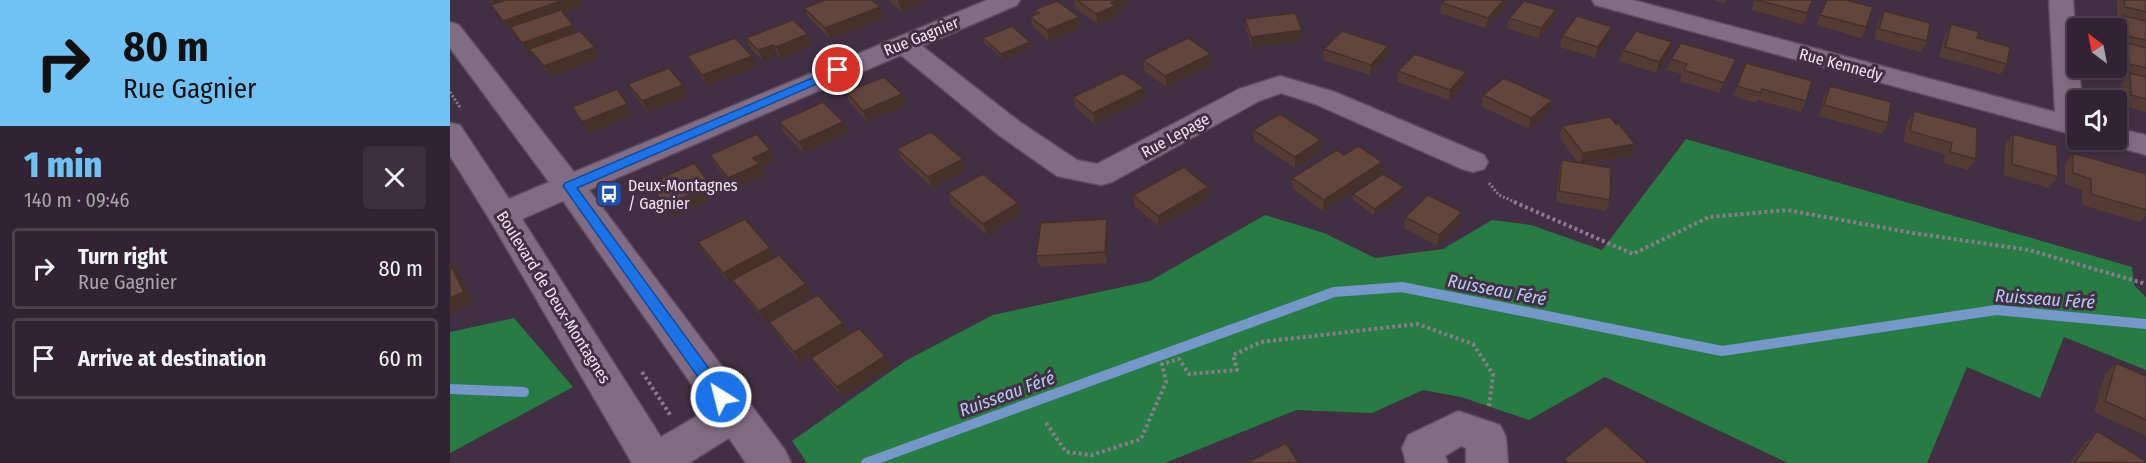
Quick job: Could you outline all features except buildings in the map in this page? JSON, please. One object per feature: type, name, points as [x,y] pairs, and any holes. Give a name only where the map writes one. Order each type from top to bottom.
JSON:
[{"type":"street","name":"Rue Gagnier","points":[[503,214],[1008,0]]},
{"type":"street","name":"Rue Kennedy","points":[[1604,0],[2067,124]]},
{"type":"street","points":[[2061,0],[2070,90]]},
{"type":"street","points":[[450,30],[569,186],[770,463]]},
{"type":"street","name":"Rue Lepage","points":[[902,43],[1011,129],[1068,169],[1101,175],[1249,95],[1280,84],[1325,98],[1473,162]]},
{"type":"street","name":"Boulevard de Deux-Montagnes","points":[[450,132],[503,214],[654,463]]},
{"type":"street","points":[[2127,140],[2146,145]]},
{"type":"street","points":[[654,463],[734,415]]},
{"type":"street","points":[[1427,463],[1422,448],[1458,428],[1486,450]]},
{"type":"path","points":[[1473,162],[1499,195],[1633,254],[1709,216],[1787,210],[1913,233],[2029,250],[2146,284]]},
{"type":"path","points":[[1046,423],[1066,452],[1092,455],[1141,439],[1166,382],[1162,364],[1179,358],[1189,374],[1237,370],[1233,355],[1261,342],[1417,324],[1473,344],[1493,374],[1486,450]]},
{"type":"green space","points":[[1686,139],[2132,267],[2134,285],[2146,297],[2146,370],[2064,337],[2040,398],[1967,367],[1927,463],[1788,463],[1605,377],[1529,420],[1461,397],[1423,390],[1372,413],[1296,410],[1165,463],[807,463],[792,441],[907,360],[993,315],[1150,281],[1265,215],[1324,233],[1375,258],[1443,249],[1492,220],[1531,225],[1602,250]]},
{"type":"green space","points":[[514,318],[573,387],[450,453],[450,332]]},
{"type":"waterway","name":"Ruisseau Féré","points":[[866,463],[1334,292],[1402,287],[1722,351],[1996,310],[2146,324]]},
{"type":"waterway","name":"Ruisseau Féré","points":[[450,389],[524,392]]},
{"type":"place","name":"Deux-Montagnes / Gagnier","points":[[609,194]]},
{"type":"route","points":[[721,397],[569,186],[838,70]]}]
